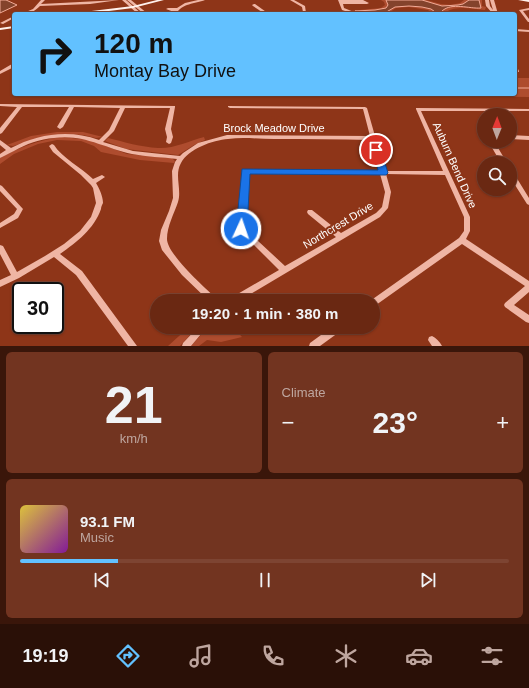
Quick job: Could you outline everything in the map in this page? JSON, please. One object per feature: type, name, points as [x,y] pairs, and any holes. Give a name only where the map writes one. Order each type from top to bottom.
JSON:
[{"type":"main road","points":[[90,12],[136,6],[162,0]]},
{"type":"main road","points":[[520,0],[529,1]]},
{"type":"main road","points":[[0,29],[12,26]]},
{"type":"street","points":[[28,12],[34,10],[43,0]]},
{"type":"street","points":[[40,5],[90,3],[117,0]]},
{"type":"street","points":[[124,0],[136,6],[139,12]]},
{"type":"street","points":[[129,0],[144,12]]},
{"type":"street","points":[[176,11],[203,0]]},
{"type":"street","points":[[292,0],[304,7],[306,12]]},
{"type":"street","points":[[487,0],[488,6],[494,12]]},
{"type":"street","points":[[492,0],[495,12]]},
{"type":"street","points":[[340,1],[363,1],[367,3],[340,1]]},
{"type":"street","points":[[340,1],[341,7],[350,12]]},
{"type":"street","points":[[254,5],[264,12]]},
{"type":"street","points":[[529,9],[521,10],[529,21]]},
{"type":"street","points":[[524,15],[529,15]]},
{"type":"street","points":[[2,23],[12,18]]},
{"type":"street","points":[[517,29],[529,31]]},
{"type":"street","points":[[0,73],[12,66]]},
{"type":"street","points":[[0,105],[173,107],[168,129],[170,137],[169,142]]},
{"type":"street","points":[[0,132],[21,105]]},
{"type":"street","points":[[60,127],[72,106]]},
{"type":"street","points":[[99,142],[108,136],[123,106]]},
{"type":"street","name":"Northcrest Drive","points":[[230,107],[365,108],[388,192],[386,208],[378,215],[244,294]]},
{"type":"street","name":"Auburn Bend Drive","points":[[462,240],[467,231],[467,217],[418,109],[528,111]]},
{"type":"street","points":[[0,156],[32,141],[57,136],[77,136],[128,152],[181,158],[175,171],[176,198],[164,230],[163,241],[165,248],[185,272],[207,294]]},
{"type":"street","name":"Brock Meadow Drive","points":[[181,158],[189,150],[200,144],[227,137],[373,138]]},
{"type":"street","points":[[517,137],[529,138]]},
{"type":"street","points":[[0,142],[10,150]]},
{"type":"street","points":[[0,284],[55,254],[93,221],[98,208],[99,197],[97,188],[55,151],[52,146]]},
{"type":"street","points":[[284,270],[241,229],[245,171],[447,173]]},
{"type":"street","points":[[92,182],[102,177]]},
{"type":"street","points":[[517,183],[529,203]]},
{"type":"street","points":[[0,188],[20,209],[16,216],[0,226]]},
{"type":"street","points":[[310,212],[341,237]]},
{"type":"street","points":[[380,298],[462,240],[529,286],[508,305],[529,320]]},
{"type":"street","points":[[0,248],[16,276]]},
{"type":"street","points":[[55,254],[79,273],[133,346]]},
{"type":"street","points":[[186,346],[197,334]]},
{"type":"street","points":[[313,346],[329,334]]},
{"type":"shaded area","points":[[0,0],[6,0],[17,5],[0,13]]},
{"type":"shaded area","points":[[381,0],[426,0],[451,5],[460,3],[464,0],[482,0],[482,6],[486,7],[485,10],[465,8],[446,12],[430,12],[428,10],[409,7],[396,8],[390,12],[349,11],[381,8],[385,5]]},
{"type":"shaded area","points":[[386,0],[422,0],[442,6],[463,4],[469,0],[479,0],[481,8],[456,6],[446,8],[442,12],[435,12],[431,9],[409,6],[395,7],[386,12],[355,11],[386,8],[388,5]]},
{"type":"shaded area","points":[[517,78],[529,78],[529,97],[445,96],[517,96]]},
{"type":"shaded area","points":[[57,132],[83,132],[103,137],[96,138],[83,135],[66,134],[33,140],[13,146],[7,145],[31,136]]},
{"type":"shaded area","points":[[62,137],[90,140],[127,154],[172,158],[175,161],[174,163],[140,160],[101,152],[94,146],[81,141],[57,140],[38,144],[14,154],[0,164],[0,158],[15,150],[30,144]]},
{"type":"shaded area","points":[[204,137],[205,140],[178,155],[126,149],[105,141],[108,138],[139,145],[164,148]]},
{"type":"shaded area","points":[[181,334],[191,334],[180,346],[168,346]]},
{"type":"shaded area","points":[[202,334],[239,334],[242,337],[221,342],[207,340],[199,346],[191,346]]},
{"type":"waterway","points":[[517,88],[529,88]]},
{"type":"route","points":[[241,229],[245,171],[383,173],[376,150]]}]
